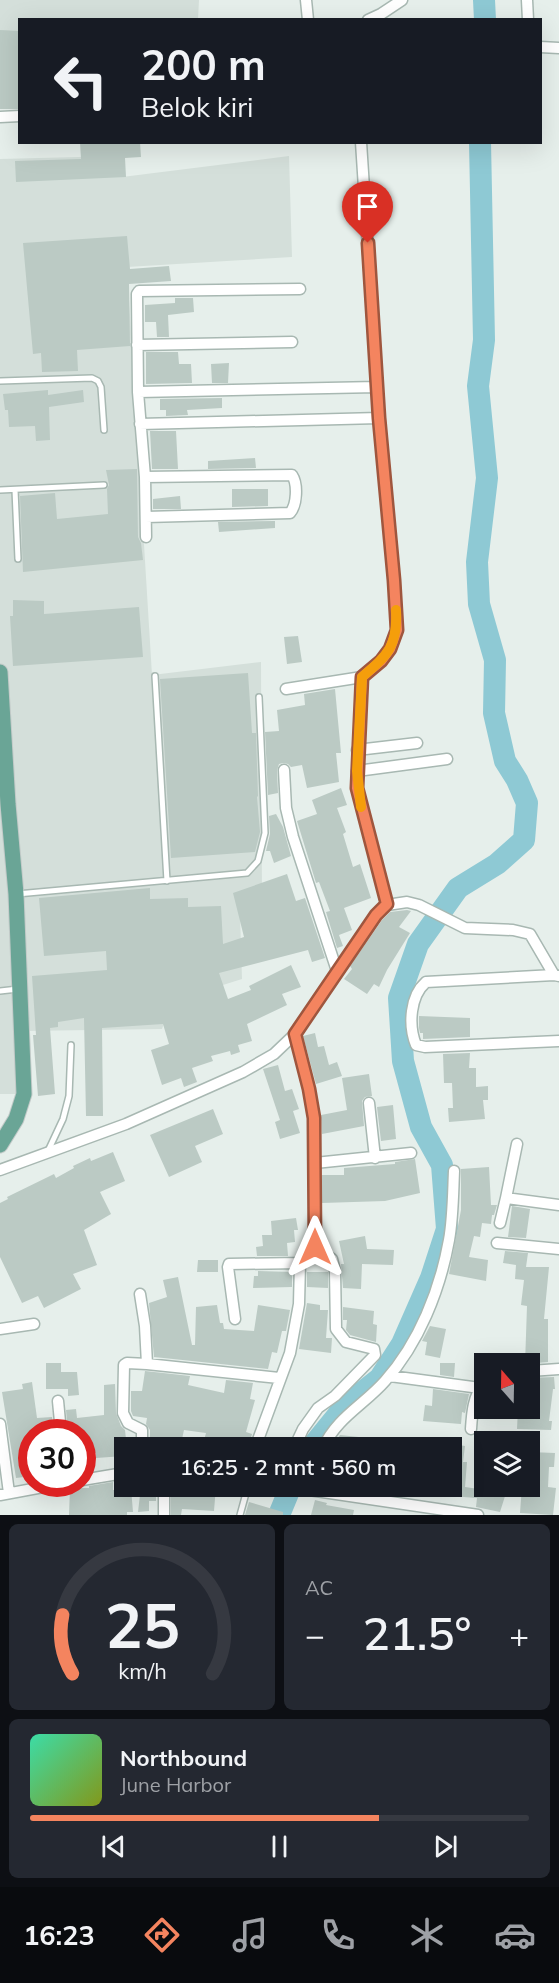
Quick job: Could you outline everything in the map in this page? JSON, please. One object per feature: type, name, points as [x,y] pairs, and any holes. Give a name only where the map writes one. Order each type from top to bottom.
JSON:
[{"type":"main road","points":[[0,672],[16,894],[24,1094],[16,1119],[0,1146]]},
{"type":"street","points":[[306,0],[308,18]]},
{"type":"street","points":[[372,18],[402,0]]},
{"type":"street","points":[[527,0],[528,18]]},
{"type":"street","points":[[542,47],[559,48]]},
{"type":"street","points":[[0,117],[18,116]]},
{"type":"street","points":[[286,689],[362,677],[381,661],[390,649],[397,630],[379,418],[361,144]]},
{"type":"street","points":[[146,537],[145,477],[138,392],[137,294],[139,291],[300,288]]},
{"type":"street","points":[[137,345],[292,342]]},
{"type":"street","points":[[138,392],[377,387]]},
{"type":"street","points":[[140,424],[379,418]]},
{"type":"street","points":[[145,477],[292,475],[295,479],[295,506],[290,513],[146,517]]},
{"type":"street","points":[[362,677],[357,750],[361,808],[387,904]]},
{"type":"street","points":[[357,750],[417,742]]},
{"type":"street","points":[[357,771],[447,759]]},
{"type":"street","points":[[284,770],[286,808],[337,971]]},
{"type":"street","points":[[0,1170],[126,1124],[243,1072],[274,1054],[295,1034],[376,915],[387,904],[407,902],[419,905],[465,928],[513,930],[530,934],[556,976],[426,981],[418,989],[414,1000],[412,1035],[416,1045],[425,1047],[559,1041]]},
{"type":"street","points":[[235,1319],[229,1264],[300,1263],[308,1258],[315,1247],[314,1115],[295,1034]]},
{"type":"street","points":[[369,1102],[375,1158]]},
{"type":"street","points":[[500,1223],[517,1144]]},
{"type":"street","points":[[315,1163],[411,1153]]},
{"type":"street","points":[[330,1437],[342,1419],[376,1391],[390,1376],[402,1361],[423,1323],[443,1266],[450,1238],[454,1171]]},
{"type":"street","points":[[506,1198],[559,1205]]},
{"type":"street","points":[[496,1243],[559,1249]]},
{"type":"street","points":[[299,1437],[318,1408],[335,1396],[375,1355],[374,1349],[346,1342],[336,1329],[335,1271],[332,1259],[315,1247]]},
{"type":"street","points":[[259,1437],[290,1353],[299,1304],[300,1263]]},
{"type":"street","points":[[140,1294],[147,1364]]},
{"type":"street","points":[[0,1329],[34,1324]]},
{"type":"street","points":[[142,1437],[142,1430],[128,1423],[123,1413],[122,1369],[127,1363],[279,1378]]},
{"type":"street","points":[[540,1370],[559,1369]]},
{"type":"street","points":[[390,1376],[474,1385]]},
{"type":"street","points":[[58,1401],[60,1419]]},
{"type":"street","points":[[471,1430],[474,1405]]},
{"type":"street","points":[[0,1424],[4,1494]]},
{"type":"street","points":[[96,1478],[114,1475]]},
{"type":"street","points":[[164,1497],[164,1515]]},
{"type":"street","points":[[355,1497],[478,1515]]},
{"type":"lane","points":[[0,381],[92,378],[98,381],[101,387],[104,430]]},
{"type":"lane","points":[[0,490],[104,485]]},
{"type":"lane","points":[[15,490],[18,559]]},
{"type":"lane","points":[[155,676],[167,881]]},
{"type":"lane","points":[[16,894],[247,873],[258,861],[265,833],[260,697]]},
{"type":"lane","points":[[0,991],[20,989]]},
{"type":"lane","points":[[46,1155],[63,1119],[69,1096],[71,1045]]},
{"type":"lane","points":[[240,1515],[245,1497]]},
{"type":"shaded area","points":[[0,0],[199,0],[198,18],[18,18],[18,42],[0,42]]},
{"type":"shaded area","points":[[117,156],[122,177],[289,156],[292,257],[127,267],[152,675],[261,662],[262,906],[240,914],[242,979],[172,1001],[162,1029],[22,1031],[24,1094],[0,1094],[0,159]]},
{"type":"building","points":[[0,30],[18,31],[18,109],[0,109]]},
{"type":"building","points":[[80,144],[140,144],[141,157],[125,158],[126,177],[16,182],[15,161],[81,159]]},
{"type":"building","points":[[127,236],[130,269],[169,266],[171,281],[129,284],[130,346],[77,350],[78,371],[42,372],[41,353],[33,354],[23,243]]},
{"type":"building","points":[[175,298],[193,298],[194,312],[168,315],[169,337],[157,337],[156,322],[145,322],[145,305],[175,303]]},
{"type":"building","points":[[146,352],[178,352],[179,364],[191,364],[192,383],[146,384]]},
{"type":"building","points":[[229,363],[228,383],[212,383],[211,364]]},
{"type":"building","points":[[48,390],[48,395],[83,390],[84,402],[49,407],[50,440],[36,441],[35,426],[9,427],[8,410],[5,410],[3,394]]},
{"type":"building","points":[[222,398],[222,408],[187,410],[188,415],[166,416],[166,410],[160,410],[160,399]]},
{"type":"building","points":[[150,431],[176,431],[178,469],[152,469]]},
{"type":"building","points":[[255,458],[256,468],[208,469],[208,461]]},
{"type":"building","points":[[137,469],[138,537],[143,560],[23,572],[20,496],[55,493],[57,519],[108,514],[107,489],[109,485],[106,470]]},
{"type":"building","points":[[232,489],[268,489],[268,506],[232,507]]},
{"type":"building","points":[[180,496],[181,509],[153,509],[153,499]]},
{"type":"building","points":[[275,521],[275,528],[219,532],[218,522]]},
{"type":"building","points":[[13,600],[44,601],[44,614],[139,607],[143,657],[13,666],[10,616],[13,616]]},
{"type":"building","points":[[298,636],[302,662],[287,664],[284,637]]},
{"type":"building","points":[[248,673],[252,733],[256,733],[260,832],[255,852],[171,858],[160,679]]},
{"type":"building","points":[[335,689],[341,753],[336,753],[339,782],[307,788],[302,765],[291,767],[283,763],[279,764],[277,770],[278,793],[268,795],[265,732],[279,731],[277,710],[305,705],[304,694]]},
{"type":"building","points":[[341,788],[347,805],[337,808],[346,832],[343,834],[353,867],[360,864],[371,898],[344,908],[352,930],[339,935],[343,946],[337,948],[326,912],[330,911],[319,882],[316,883],[297,821],[317,814],[312,800]]},
{"type":"building","points":[[276,814],[283,827],[291,856],[274,863],[270,851],[266,851],[270,834],[269,816]]},
{"type":"building","points":[[287,874],[296,901],[305,898],[325,958],[312,962],[308,950],[219,973],[228,999],[251,990],[249,986],[291,965],[301,987],[282,994],[287,1005],[247,1024],[252,1041],[238,1045],[240,1052],[231,1055],[230,1051],[211,1056],[213,1061],[192,1068],[197,1082],[184,1087],[181,1078],[162,1085],[151,1050],[169,1044],[163,1024],[102,1028],[103,1116],[86,1116],[84,1018],[58,1022],[58,1027],[50,1028],[55,1094],[38,1096],[33,1035],[36,1035],[32,976],[107,970],[106,951],[44,956],[39,898],[150,888],[150,899],[188,898],[188,907],[221,906],[223,944],[244,937],[233,893]]},
{"type":"building","points":[[411,911],[399,927],[410,933],[379,987],[374,984],[367,994],[344,979],[352,969],[350,966],[382,920],[390,912]]},
{"type":"building","points":[[419,1016],[470,1018],[470,1037],[423,1039],[423,1033],[420,1033],[419,1028]]},
{"type":"building","points":[[315,1033],[318,1047],[324,1046],[329,1065],[337,1062],[342,1076],[316,1084],[303,1036]]},
{"type":"building","points":[[470,1053],[469,1068],[476,1068],[476,1087],[488,1086],[488,1100],[483,1100],[485,1119],[449,1122],[448,1108],[453,1108],[452,1083],[444,1083],[443,1054]]},
{"type":"building","points":[[278,1065],[285,1091],[292,1089],[299,1109],[293,1111],[300,1133],[280,1139],[275,1122],[280,1120],[263,1069]]},
{"type":"building","points":[[369,1074],[372,1096],[365,1097],[362,1101],[364,1126],[322,1134],[321,1115],[347,1110],[342,1078]]},
{"type":"building","points":[[393,1105],[396,1139],[381,1141],[377,1107]]},
{"type":"building","points":[[213,1109],[223,1134],[195,1146],[202,1162],[169,1177],[150,1135]]},
{"type":"building","points":[[113,1152],[125,1181],[100,1192],[111,1214],[84,1230],[97,1265],[73,1274],[81,1289],[44,1308],[38,1296],[22,1303],[0,1257],[0,1203],[8,1199],[7,1197],[54,1174],[56,1178],[90,1158],[91,1161]]},
{"type":"building","points":[[415,1159],[420,1193],[385,1201],[322,1203],[322,1175],[344,1175],[344,1168],[395,1164],[395,1162]]},
{"type":"building","points":[[489,1167],[491,1205],[497,1205],[491,1224],[482,1223],[480,1237],[474,1236],[469,1257],[488,1260],[486,1281],[449,1274],[461,1210],[461,1169]]},
{"type":"building","points":[[512,1206],[530,1209],[526,1238],[508,1237]]},
{"type":"building","points":[[296,1218],[298,1230],[294,1230],[295,1242],[287,1243],[288,1256],[257,1256],[256,1247],[263,1246],[262,1235],[272,1235],[271,1221]]},
{"type":"building","points":[[365,1236],[367,1249],[394,1250],[393,1265],[362,1264],[361,1289],[343,1288],[341,1264],[344,1264],[339,1241]]},
{"type":"building","points":[[505,1251],[528,1253],[526,1267],[549,1267],[544,1319],[548,1319],[548,1362],[540,1363],[540,1353],[525,1353],[527,1306],[521,1305],[524,1280],[515,1279],[516,1265],[503,1263]]},
{"type":"building","points":[[198,1260],[218,1260],[218,1272],[197,1272]]},
{"type":"building","points":[[258,1271],[292,1272],[292,1287],[253,1288],[254,1276],[258,1276]]},
{"type":"building","points":[[307,1272],[328,1272],[328,1288],[307,1287]]},
{"type":"building","points":[[178,1277],[192,1345],[195,1345],[196,1307],[217,1305],[220,1323],[223,1323],[224,1329],[254,1331],[258,1305],[290,1310],[286,1331],[282,1331],[277,1353],[272,1352],[268,1369],[154,1357],[149,1303],[167,1297],[163,1280]]},
{"type":"building","points":[[307,1303],[320,1305],[320,1310],[328,1310],[326,1338],[332,1338],[331,1353],[299,1349]]},
{"type":"building","points":[[343,1307],[374,1311],[373,1324],[377,1325],[376,1342],[350,1335],[346,1330],[347,1320],[343,1320]]},
{"type":"building","points":[[430,1326],[446,1329],[440,1358],[425,1355],[427,1342],[422,1341]]},
{"type":"building","points":[[46,1363],[61,1363],[61,1372],[77,1372],[79,1395],[68,1396],[68,1389],[46,1389]]},
{"type":"building","points":[[440,1363],[455,1363],[454,1377],[440,1375]]},
{"type":"building","points":[[145,1371],[190,1376],[188,1385],[224,1393],[226,1380],[253,1383],[250,1399],[255,1400],[246,1432],[252,1434],[251,1437],[205,1437],[206,1433],[184,1430],[182,1437],[150,1437],[150,1430],[146,1424],[147,1418],[133,1416],[131,1411],[131,1391],[142,1391]]},
{"type":"building","points":[[554,1377],[555,1389],[553,1389],[549,1421],[552,1421],[551,1430],[517,1429],[517,1419],[540,1419],[540,1378]]},
{"type":"building","points":[[32,1382],[37,1418],[52,1417],[52,1419],[18,1419],[18,1478],[16,1478],[2,1392],[23,1389],[22,1384]]},
{"type":"building","points":[[115,1384],[116,1413],[125,1430],[126,1437],[114,1437],[114,1457],[96,1458],[96,1419],[67,1419],[66,1410],[76,1409],[77,1418],[104,1415],[104,1385]]},
{"type":"building","points":[[433,1389],[469,1394],[465,1413],[462,1412],[461,1424],[423,1421],[425,1405],[432,1406]]},
{"type":"building","points":[[462,1446],[465,1446],[463,1462],[467,1462],[465,1487],[474,1488],[474,1497],[505,1497],[500,1512],[476,1507],[477,1498],[462,1497]]},
{"type":"building","points":[[540,1452],[555,1453],[554,1467],[549,1467],[548,1487],[556,1488],[553,1515],[520,1513],[521,1497],[540,1497]]},
{"type":"building","points":[[113,1482],[114,1497],[132,1497],[133,1512],[127,1512],[127,1515],[69,1515],[70,1497],[96,1497],[96,1485]]},
{"type":"building","points":[[140,1497],[156,1497],[156,1501],[149,1501],[149,1511],[138,1512]]},
{"type":"building","points":[[171,1497],[215,1497],[214,1511],[182,1509],[181,1515],[171,1515]]},
{"type":"building","points":[[315,1500],[327,1503],[326,1505],[354,1510],[353,1515],[311,1515]]},
{"type":"building","points":[[249,1502],[283,1512],[283,1515],[245,1515]]},
{"type":"waterway","points":[[484,0],[485,18]]},
{"type":"waterway","points":[[320,1437],[346,1405],[380,1378],[402,1344],[431,1278],[447,1229],[442,1165],[421,1127],[403,1061],[399,998],[418,944],[458,888],[497,864],[524,840],[527,803],[517,780],[505,761],[494,713],[495,660],[479,604],[477,562],[487,478],[478,386],[484,340],[480,144]]},
{"type":"waterway","points":[[279,1515],[286,1497]]},
{"type":"slow traffic","points":[[361,807],[357,788],[360,685],[362,677],[381,661],[390,649],[397,630],[396,610]]},
{"type":"route","points":[[315,1247],[314,1118],[295,1034],[376,915],[387,904],[357,788],[362,677],[381,661],[390,649],[397,630],[379,418],[368,243]]}]
